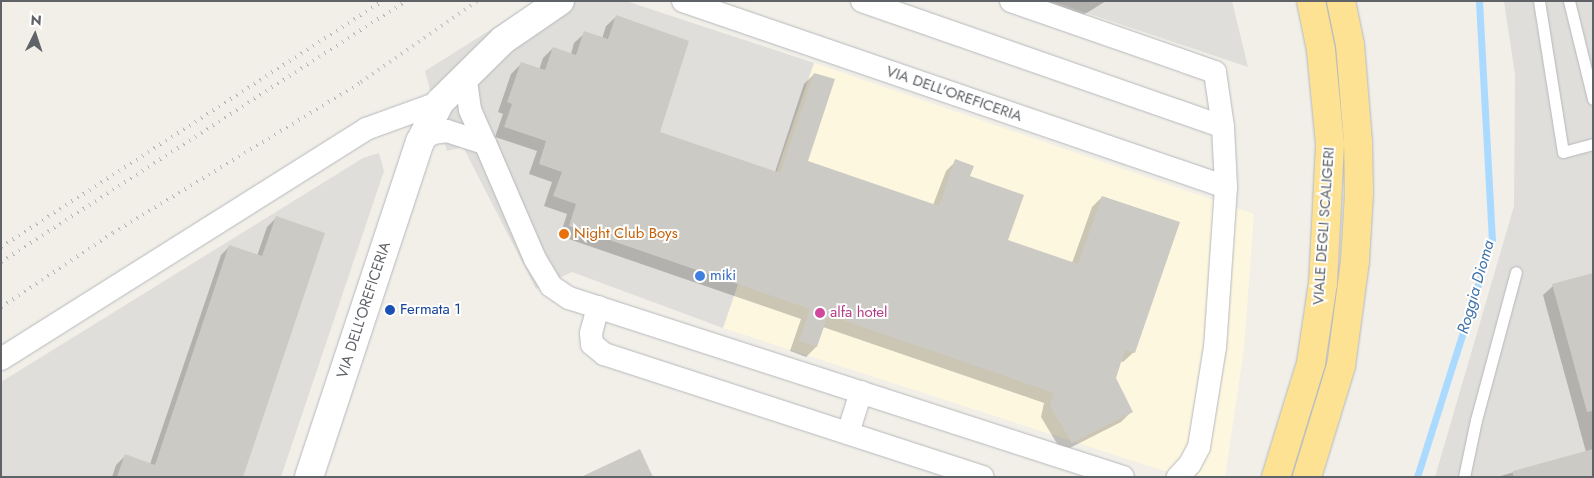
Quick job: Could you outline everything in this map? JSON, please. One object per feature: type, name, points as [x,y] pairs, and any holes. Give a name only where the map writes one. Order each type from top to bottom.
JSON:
[{"type":"highway","points":[[1294,1],[1306,45],[1328,199]]},
{"type":"highway","name":"VIALE DEGLI SCALIGERI","points":[[1276,477],[1310,363],[1323,284],[1330,144],[1321,50],[1311,1]]},
{"type":"highway","name":"VIALE DEGLI SCALIGERI","points":[[1307,477],[1340,366],[1355,261],[1359,193],[1350,46],[1341,1]]},
{"type":"street","name":"VIA DELL'OREFICERIA","points":[[308,477],[420,142],[440,102],[466,74],[503,40],[560,1]]},
{"type":"street","name":"VIA DELL'OREFICERIA","points":[[683,1],[1226,187]]},
{"type":"street","points":[[862,1],[1223,127]]},
{"type":"street","points":[[1011,1],[1215,72],[1223,127],[1226,187],[1215,348],[1199,447],[1190,464],[1178,477]]},
{"type":"street","points":[[466,74],[470,110],[535,259],[550,286],[569,298],[1123,477]]},
{"type":"street","points":[[1,359],[366,130],[440,102]]},
{"type":"street","points":[[420,142],[433,134],[447,131],[485,143]]},
{"type":"street","points":[[598,307],[591,333],[592,344],[604,354],[982,477]]},
{"type":"street","points":[[848,433],[861,392]]},
{"type":"lane","points":[[1539,1],[1563,152],[1593,144]]},
{"type":"lane","points":[[1569,1],[1593,99]]},
{"type":"lane","points":[[1464,477],[1476,420],[1516,272]]},
{"type":"shaded area","points":[[536,1],[626,1],[814,63],[723,328],[572,272],[536,289],[463,147],[447,151],[425,71]]},
{"type":"shaded area","points":[[1051,1],[1232,1],[1248,67]]},
{"type":"shaded area","points":[[1504,1],[1593,1],[1593,477],[1435,477],[1514,206],[1515,75]]},
{"type":"shaded area","points":[[814,63],[1254,214],[1244,348],[1225,477],[1183,477],[723,328]]},
{"type":"shaded area","points":[[379,153],[384,171],[281,477],[1,477],[1,382],[363,158]]},
{"type":"building","points":[[616,15],[689,41],[660,132],[780,173],[814,73],[835,79],[808,161],[939,206],[955,159],[974,166],[970,176],[1024,195],[1008,240],[1078,264],[1102,196],[1180,222],[1135,353],[1125,350],[1116,378],[1133,412],[1072,443],[1050,406],[1054,393],[828,315],[817,347],[799,341],[810,309],[569,226],[576,204],[553,196],[562,172],[539,164],[546,141],[504,127],[512,104],[507,102],[521,62],[545,70],[553,47],[576,55],[584,31],[608,39]]},
{"type":"building","points":[[276,216],[325,233],[243,477],[117,477],[125,454],[155,465],[229,245],[262,256]]},
{"type":"building","points":[[1593,273],[1593,411],[1587,412],[1552,284]]},
{"type":"building","points":[[640,449],[653,477],[581,477]]},
{"type":"building","points":[[1593,449],[1593,477],[1513,477],[1513,471]]},
{"type":"waterway","name":"Roggia Dioma","points":[[1417,477],[1492,241],[1479,1]]},
{"type":"railway","points":[[1,247],[383,1]]},
{"type":"railway","points":[[1,262],[406,1]]},
{"type":"railway","points":[[1,307],[113,233],[361,82],[477,1]]},
{"type":"place","name":"Night Club Boys","points":[[564,234]]},
{"type":"place","name":"miki","points":[[700,276]]},
{"type":"place","name":"Fermata 1","points":[[390,310]]},
{"type":"place","name":"alfa hotel","points":[[820,313]]}]
